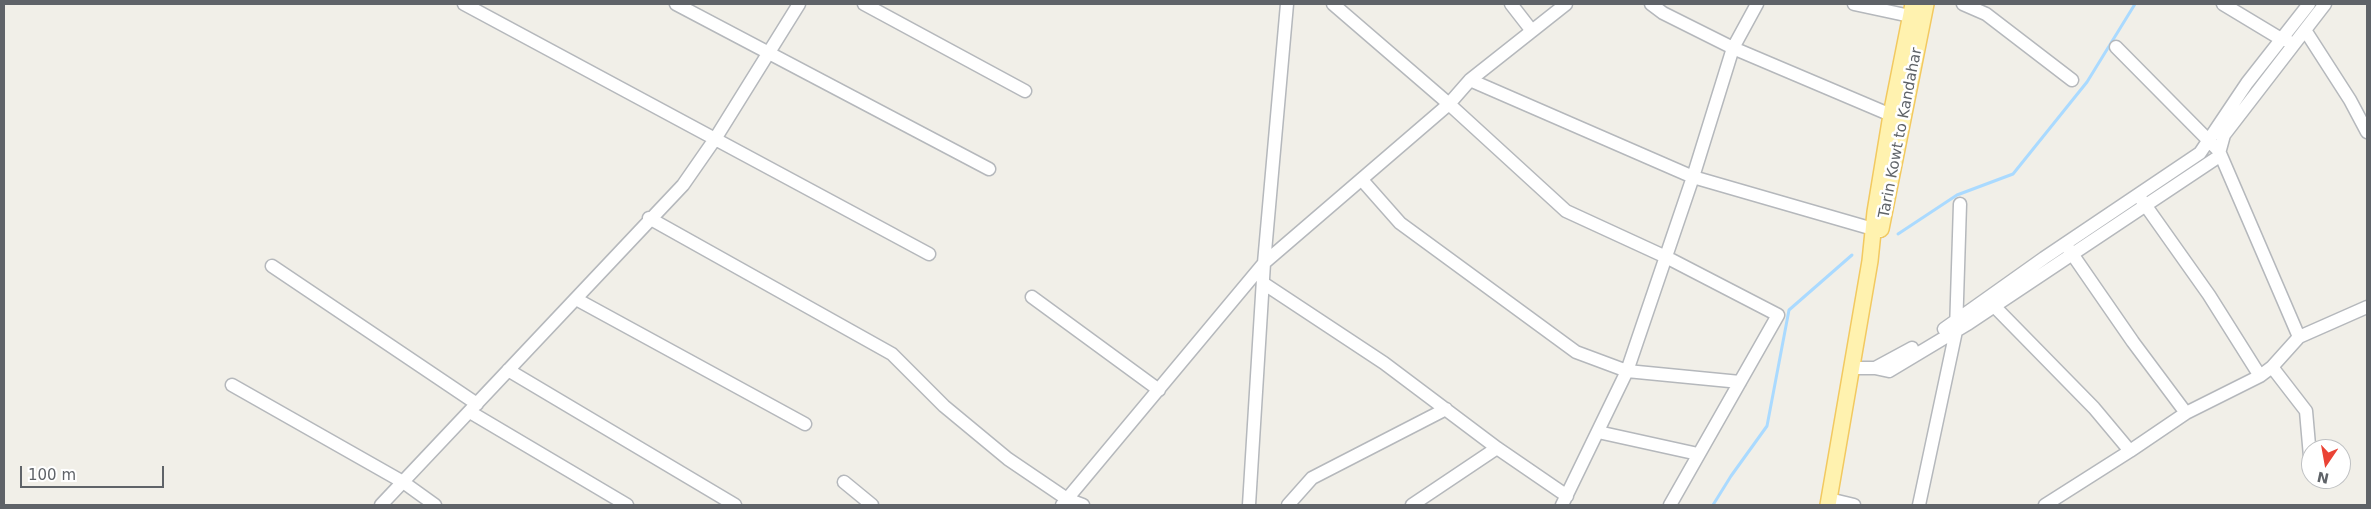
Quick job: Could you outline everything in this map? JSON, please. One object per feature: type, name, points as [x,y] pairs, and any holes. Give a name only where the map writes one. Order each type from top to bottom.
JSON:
[{"type":"main road","name":"Tarin Kowt to Kandahar","points":[[1829,502],[1870,260],[1926,4]]},
{"type":"main road","name":"Tarin Kowt to Kandahar","points":[[1877,230],[1891,115],[1912,10]]},
{"type":"street","points":[[464,4],[929,254]]},
{"type":"street","points":[[676,4],[989,169]]},
{"type":"street","points":[[380,505],[474,408],[649,218],[683,185],[716,139],[799,4]]},
{"type":"street","points":[[864,4],[1024,91]]},
{"type":"street","points":[[1333,4],[1449,104],[1566,211],[1666,257],[1778,315],[1670,505]]},
{"type":"street","points":[[1511,4],[1532,30]]},
{"type":"street","points":[[1064,502],[1264,263],[1449,104],[1470,80],[1566,4]]},
{"type":"street","points":[[1651,4],[1663,13],[1733,48],[1891,115]]},
{"type":"street","points":[[1263,283],[1384,363],[1564,501],[1627,371],[1693,177],[1733,48],[1757,4]]},
{"type":"street","points":[[1854,4],[1912,10]]},
{"type":"street","points":[[1964,4],[1990,9],[2072,80]]},
{"type":"street","points":[[2223,4],[2281,39],[2295,42]]},
{"type":"street","points":[[2142,200],[2200,153],[2247,83],[2309,4]]},
{"type":"street","points":[[1956,325],[2142,200],[2218,157],[2224,135],[2325,4]]},
{"type":"street","points":[[1249,505],[1264,263],[1288,5]]},
{"type":"street","points":[[2304,30],[2350,100],[2367,132]]},
{"type":"street","points":[[2116,46],[2220,151],[2299,337]]},
{"type":"street","points":[[1470,80],[1693,177],[1877,230]]},
{"type":"street","points":[[1362,180],[1400,223],[1576,352],[1627,371],[1740,382]]},
{"type":"street","points":[[2142,200],[2209,296],[2260,376]]},
{"type":"street","points":[[1919,505],[1956,325],[1960,204]]},
{"type":"street","points":[[649,218],[892,354],[944,406],[1008,459],[1064,502],[1083,505]]},
{"type":"street","points":[[1852,368],[1875,368],[1935,335],[1994,306],[2069,249]]},
{"type":"street","points":[[2069,249],[2133,342],[2186,413]]},
{"type":"street","points":[[272,266],[474,408],[627,505]]},
{"type":"street","points":[[1032,297],[1159,390]]},
{"type":"street","points":[[576,299],[805,424]]},
{"type":"street","points":[[1994,306],[2094,408],[2130,451]]},
{"type":"street","points":[[2045,505],[2186,413],[2260,376],[2272,367],[2299,337],[2367,307]]},
{"type":"street","points":[[2272,367],[2306,411],[2308,439]]},
{"type":"street","points":[[508,370],[734,505]]},
{"type":"street","points":[[232,385],[403,482],[435,505]]},
{"type":"street","points":[[1288,505],[1312,478],[1446,409]]},
{"type":"street","points":[[1598,432],[1698,454]]},
{"type":"street","points":[[1412,505],[1497,448]]},
{"type":"street","points":[[844,482],[872,505]]},
{"type":"street","points":[[1829,502],[1854,505]]},
{"type":"waterway","points":[[1898,234],[1957,195],[2013,174],[2087,82],[2135,4]]},
{"type":"waterway","points":[[1713,505],[1731,476],[1767,426],[1789,310],[1852,255]]}]
